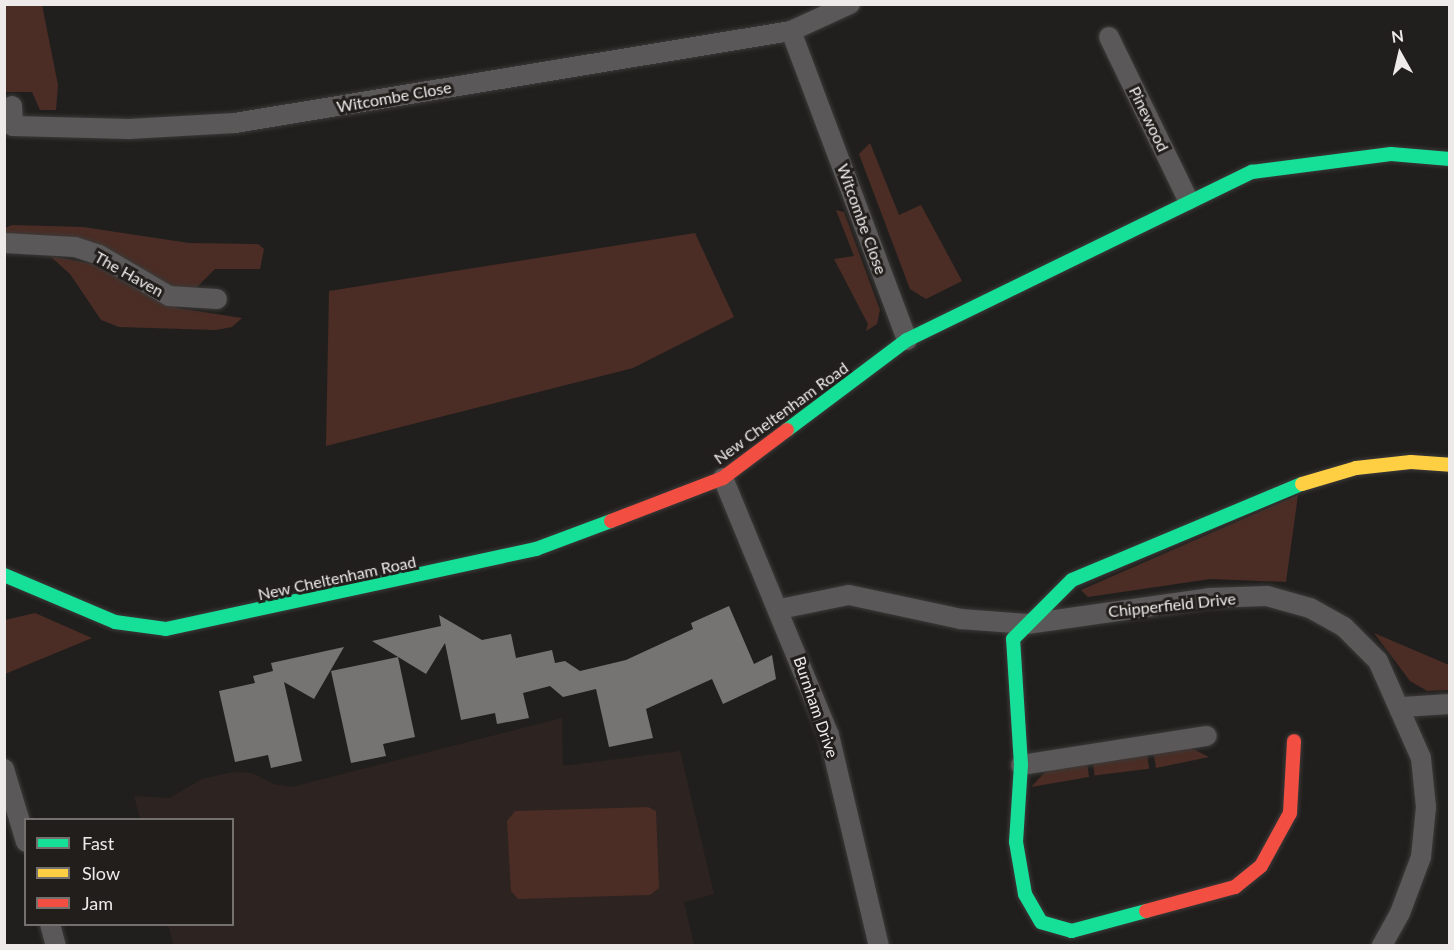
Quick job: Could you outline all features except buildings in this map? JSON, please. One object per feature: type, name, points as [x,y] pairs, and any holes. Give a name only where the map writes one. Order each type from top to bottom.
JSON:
[{"type":"street","name":"Witcombe Close","points":[[12,106],[13,126],[129,129],[236,123],[791,31],[850,4]]},
{"type":"street","name":"Witcombe Close","points":[[791,31],[907,340]]},
{"type":"street","name":"Pinewood","points":[[1109,37],[1188,200]]},
{"type":"street","name":"New Cheltenham Road","points":[[4,575],[115,622],[166,629],[536,549],[723,478],[907,340],[1188,200],[1252,172],[1317,159],[1391,154],[1449,159]]},
{"type":"street","name":"The Haven","points":[[4,243],[75,247],[99,255],[169,297],[218,298]]},
{"type":"street","points":[[1294,741],[1290,813],[1280,838],[1261,866],[1235,887],[1072,931],[1041,922],[1025,894],[1016,842],[1021,765],[1013,639],[1072,580],[1311,480],[1390,464],[1449,465]]},
{"type":"street","name":"Burnham Drive","points":[[723,478],[780,609],[829,735],[879,945]]},
{"type":"street","name":"Chipperfield Drive","points":[[780,609],[849,595],[961,619],[1027,624],[1209,598],[1267,596],[1310,608],[1344,627],[1378,661],[1402,707],[1421,758],[1426,807],[1421,857],[1401,913],[1382,945]]},
{"type":"street","points":[[1402,707],[1449,704]]},
{"type":"street","points":[[1021,765],[1207,736]]},
{"type":"street","points":[[4,769],[24,835]]},
{"type":"street","points":[[51,926],[56,945]]},
{"type":"shaded area","points":[[5,4],[42,5],[58,85],[56,110],[40,110],[32,92],[5,92]]},
{"type":"shaded area","points":[[870,143],[899,215],[921,205],[962,281],[926,299],[910,289],[859,154]]},
{"type":"shaded area","points":[[836,210],[844,212],[880,310],[877,324],[866,331],[868,324],[834,259],[854,256]]},
{"type":"shaded area","points":[[12,225],[83,227],[189,243],[258,244],[264,249],[260,269],[215,269],[196,288],[174,288],[106,248],[5,235],[5,228]]},
{"type":"shaded area","points":[[695,233],[734,317],[633,368],[326,446],[329,291]]},
{"type":"shaded area","points":[[50,256],[100,265],[177,308],[242,318],[232,327],[216,330],[119,327],[101,320],[70,274]]},
{"type":"shaded area","points":[[1298,495],[1286,582],[1210,579],[1088,597],[1081,590]]},
{"type":"shaded area","points":[[35,613],[92,638],[5,674],[5,620]]},
{"type":"shaded area","points":[[1374,633],[1449,665],[1449,690],[1427,691],[1410,681]]},
{"type":"shaded area","points":[[562,718],[563,766],[680,751],[714,894],[684,902],[694,945],[174,945],[168,926],[234,926],[234,818],[140,818],[134,796],[170,798],[202,779],[233,772],[252,773],[273,784],[292,787]]},
{"type":"shaded area","points":[[1191,748],[1209,757],[1156,768],[1153,751]]},
{"type":"shaded area","points":[[1147,752],[1149,769],[1094,776],[1092,759]]},
{"type":"shaded area","points":[[1087,761],[1089,777],[1031,787],[1049,768]]},
{"type":"shaded area","points":[[648,807],[656,811],[659,888],[650,895],[518,899],[511,891],[507,821],[515,811]]},
{"type":"traffic: fast","points":[[787,430],[907,340],[1252,172],[1391,154],[1450,159]]},
{"type":"traffic: fast","points":[[1146,911],[1072,931],[1041,922],[1025,894],[1016,842],[1021,765],[1013,639],[1072,580],[1302,484]]},
{"type":"traffic: fast","points":[[4,575],[115,622],[166,629],[536,549],[611,521]]},
{"type":"traffic: slow","points":[[1302,484],[1356,468],[1411,462],[1450,465]]},
{"type":"traffic: jam","points":[[611,521],[723,478],[787,430]]},
{"type":"traffic: jam","points":[[1146,911],[1235,887],[1261,866],[1290,813],[1294,741]]}]
